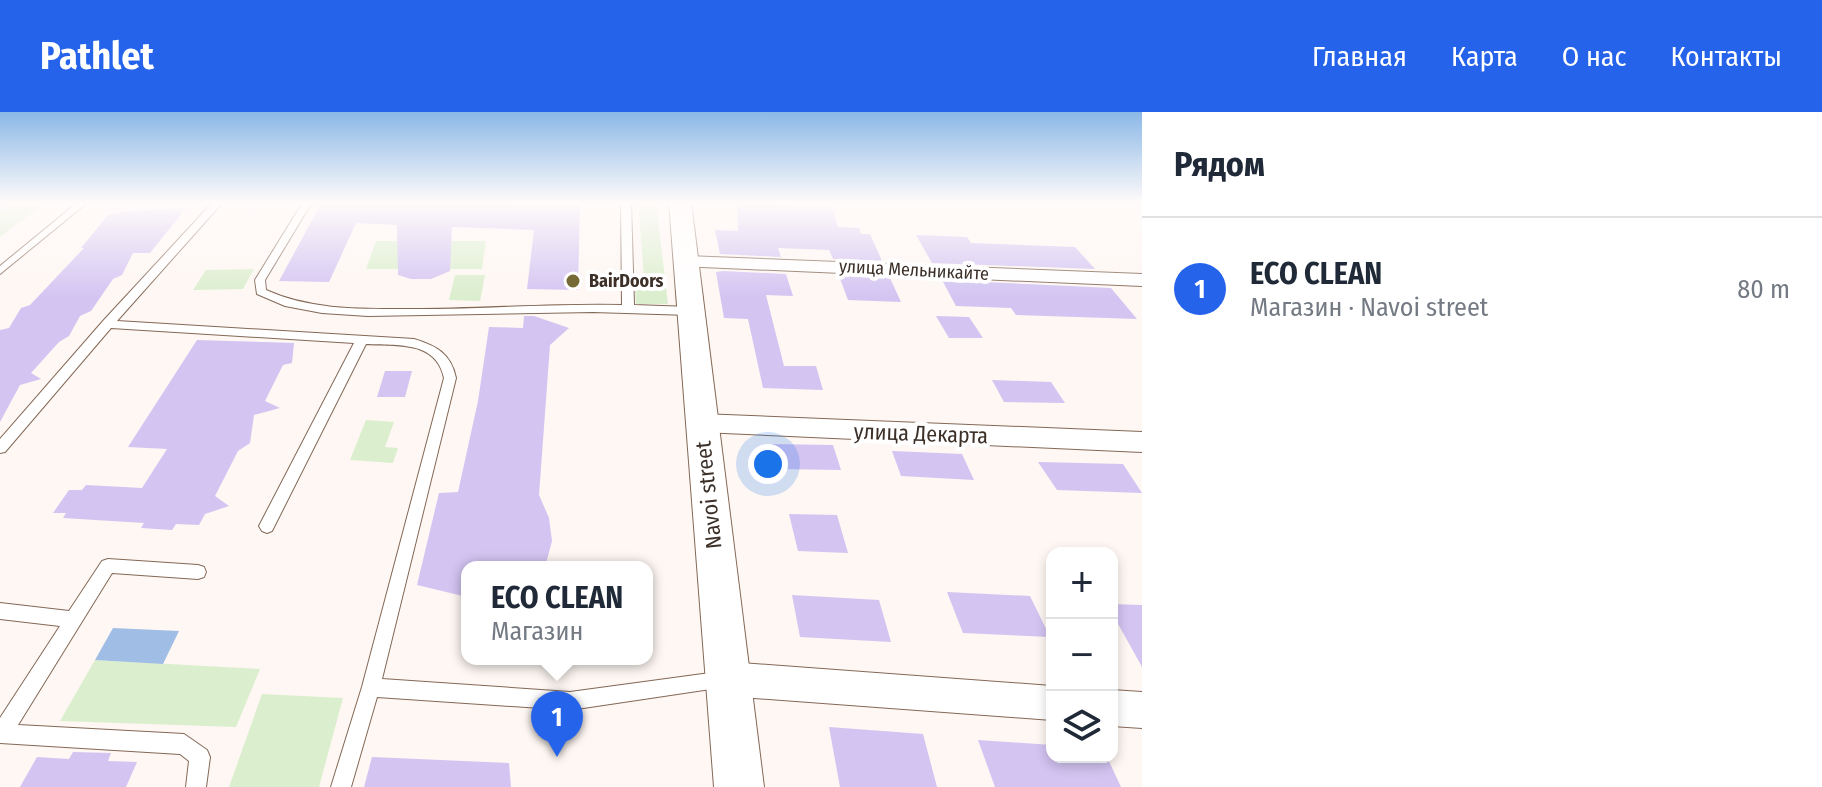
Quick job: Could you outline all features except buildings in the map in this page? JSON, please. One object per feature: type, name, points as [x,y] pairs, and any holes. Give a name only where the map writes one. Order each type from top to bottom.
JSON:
[{"type":"street","name":"Navoi street","points":[[683,234],[739,787]]},
{"type":"street","name":"улица Мельникайте","points":[[686,262],[1142,280]]},
{"type":"street","name":"улица Декарта","points":[[701,423],[1142,442]]},
{"type":"street","points":[[728,679],[1046,703]]},
{"type":"street","points":[[1118,708],[1142,710]]},
{"type":"lane","points":[[0,271],[46,234]]},
{"type":"lane","points":[[0,448],[190,234]]},
{"type":"lane","points":[[289,234],[260,280],[261,292],[271,301],[341,312],[690,311]]},
{"type":"lane","points":[[627,234],[628,309]]},
{"type":"lane","points":[[107,324],[414,343],[438,351],[447,361],[450,378],[371,687],[341,787]]},
{"type":"lane","points":[[267,526],[362,339]]},
{"type":"lane","points":[[196,787],[200,757],[184,744],[1,735],[108,566],[198,572]]},
{"type":"lane","points":[[0,611],[73,620]]},
{"type":"lane","points":[[371,687],[570,701],[728,679]]},
{"type":"green space","points":[[641,234],[660,234],[668,304],[636,304],[635,290],[645,290]]},
{"type":"green space","points":[[376,241],[410,241],[402,269],[366,269]]},
{"type":"green space","points":[[448,241],[486,241],[482,269],[442,269]]},
{"type":"green space","points":[[254,269],[243,289],[193,290],[206,270]]},
{"type":"green space","points":[[455,275],[485,275],[480,301],[449,300]]},
{"type":"green space","points":[[366,420],[394,422],[385,447],[398,448],[393,463],[350,460]]},
{"type":"green space","points":[[95,660],[260,669],[236,727],[60,721]]},
{"type":"green space","points":[[262,694],[343,698],[319,787],[229,787]]},
{"type":"water","points":[[113,628],[179,631],[163,664],[95,660]]},
{"type":"place","name":"BairDoors","points":[[573,281]]},
{"type":"place","name":"ECO CLEAN","points":[[557,757]]}]
